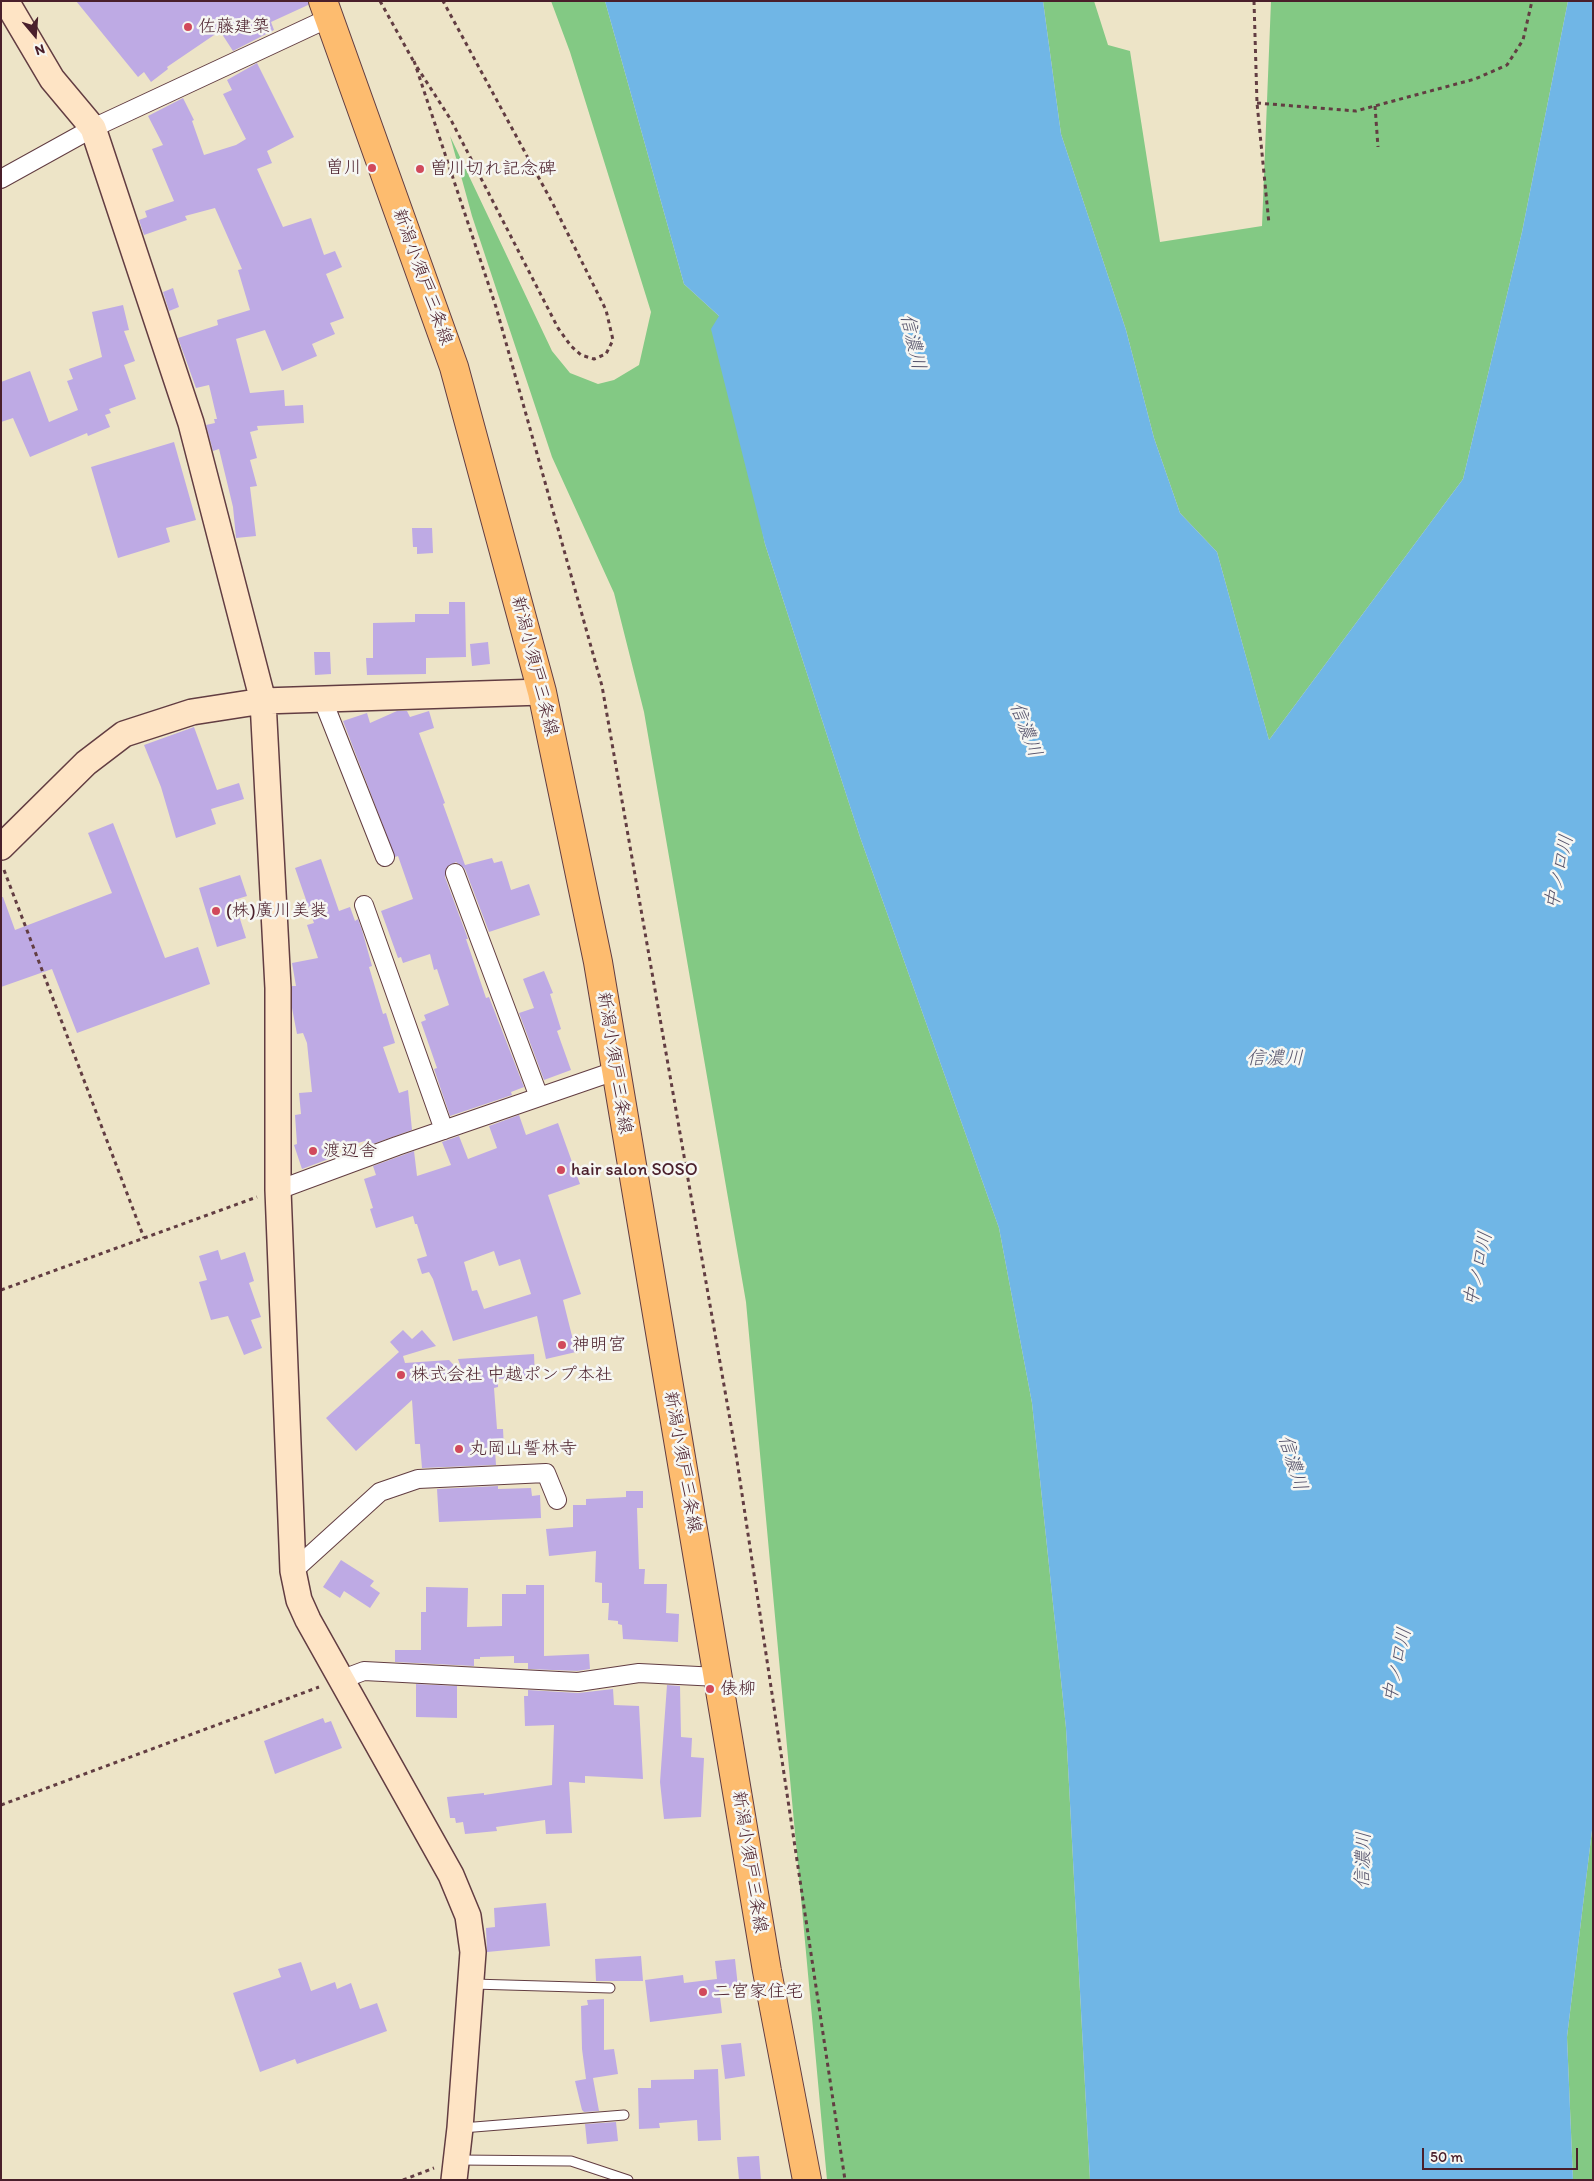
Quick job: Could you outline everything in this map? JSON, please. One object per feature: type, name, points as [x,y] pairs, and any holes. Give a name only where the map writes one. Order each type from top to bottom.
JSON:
[{"type":"main road","name":"新潟小須戸三条線","points":[[327,9],[454,367],[542,692],[598,962],[767,1971],[807,2180]]},
{"type":"street","points":[[6,1],[52,79],[93,128],[192,423],[263,701],[278,988],[278,1190],[293,1571],[299,1600],[340,1680],[452,1875],[462,1898],[472,1934],[474,1952],[455,2170]]},
{"type":"street","points":[[1,179],[93,128],[327,9]]},
{"type":"street","points":[[1,847],[86,763],[124,734],[192,712],[263,701],[542,692]]},
{"type":"street","points":[[322,698],[385,857]]},
{"type":"street","points":[[455,873],[539,1097]]},
{"type":"street","points":[[364,905],[444,1130]]},
{"type":"street","points":[[278,1190],[615,1071]]},
{"type":"street","points":[[293,1571],[380,1492],[418,1479],[546,1473],[557,1500]]},
{"type":"street","points":[[340,1680],[364,1671],[578,1682],[640,1673],[718,1677]]},
{"type":"lane","points":[[471,1984],[610,1988]]},
{"type":"lane","points":[[460,2128],[624,2115]]},
{"type":"lane","points":[[455,2170],[572,2161],[628,2180]]},
{"type":"path","points":[[380,1],[414,62],[451,120],[558,328],[571,346],[581,355],[594,359],[606,354],[613,340],[606,310],[553,204],[443,1]]},
{"type":"path","points":[[1254,1],[1257,103],[1269,224]]},
{"type":"path","points":[[1257,103],[1356,111],[1475,79],[1507,65],[1523,40],[1532,1]]},
{"type":"path","points":[[414,62],[496,307],[602,686],[736,1454],[845,2180]]},
{"type":"path","points":[[1375,106],[1378,147]]},
{"type":"path","points":[[1,861],[144,1238]]},
{"type":"path","points":[[1,1290],[278,1190]]},
{"type":"path","points":[[1,1805],[340,1680]]},
{"type":"path","points":[[404,2180],[455,2170]]},
{"type":"green space","points":[[551,1],[605,1],[684,284],[719,316],[765,544],[860,837],[999,1228],[1032,1403],[1066,1728],[1090,2180],[827,2180],[746,1302],[644,712],[614,593],[552,457],[472,216],[450,136],[552,351],[570,373],[598,384],[614,380],[639,365],[651,312],[570,52]]},
{"type":"green space","points":[[1043,1],[1094,1],[1108,45],[1130,51],[1160,242],[1262,226],[1271,1],[1568,1],[1522,232],[1463,479],[1269,740],[1217,552],[1180,513],[1154,438],[1126,330],[1061,134]]},
{"type":"green space","points":[[1593,1822],[1593,2180],[1573,2180],[1567,2037]]},
{"type":"water","name":"信濃川","points":[[605,1],[1043,1],[1061,134],[1126,330],[1154,438],[1180,513],[1217,552],[1269,740],[1463,479],[1522,232],[1568,1],[1593,1],[1593,1822],[1567,2037],[1573,2180],[1090,2180],[1066,1728],[1032,1403],[999,1228],[860,837],[765,544],[711,329],[719,316],[684,284]]},
{"type":"building","points":[[76,1],[308,1],[308,5],[271,22],[274,30],[233,51],[220,31],[167,67],[168,69],[151,82],[144,72],[138,77]]},
{"type":"building","points":[[257,63],[294,137],[267,151],[272,163],[257,169],[283,227],[311,218],[324,255],[335,251],[342,267],[326,274],[344,318],[330,323],[335,334],[312,344],[317,356],[282,371],[265,330],[236,339],[250,393],[284,390],[285,406],[303,405],[304,423],[257,426],[258,430],[250,432],[257,458],[250,460],[257,486],[250,487],[256,536],[236,538],[233,507],[219,449],[213,451],[206,425],[215,423],[214,419],[217,419],[209,385],[196,388],[178,338],[218,325],[217,320],[250,310],[238,270],[242,269],[215,208],[185,216],[187,220],[144,235],[139,220],[147,217],[145,211],[174,201],[152,149],[163,145],[148,116],[183,98],[194,120],[192,121],[204,155],[236,145],[246,139],[223,94],[232,90],[227,80]]},
{"type":"building","points":[[173,288],[179,307],[169,311],[163,292]]},
{"type":"building","points":[[123,305],[129,330],[124,331],[135,361],[124,365],[136,399],[109,409],[111,413],[105,415],[110,427],[88,436],[87,433],[30,457],[13,418],[1,422],[1,382],[30,371],[49,422],[78,410],[67,381],[73,379],[69,369],[102,357],[92,312]]},
{"type":"building","points":[[174,442],[196,520],[166,528],[170,542],[118,558],[91,467]]},
{"type":"building","points":[[412,528],[432,528],[433,553],[417,554],[417,547],[413,547]]},
{"type":"building","points":[[449,602],[465,602],[466,657],[426,658],[426,674],[367,675],[366,658],[373,658],[373,623],[415,622],[415,614],[449,614]]},
{"type":"building","points":[[488,642],[490,664],[472,666],[470,644]]},
{"type":"building","points":[[314,652],[330,652],[331,674],[315,675]]},
{"type":"building","points":[[397,711],[407,711],[410,717],[429,711],[434,728],[419,733],[445,803],[443,804],[465,865],[492,858],[494,863],[502,861],[511,890],[529,884],[540,915],[489,932],[465,869],[456,862],[447,867],[445,877],[468,939],[466,939],[486,998],[489,997],[524,1087],[511,1092],[512,1095],[450,1116],[434,1069],[437,1068],[421,1022],[426,1020],[424,1015],[449,1005],[437,969],[434,970],[430,954],[403,963],[401,957],[398,958],[381,911],[413,899],[398,856],[395,857],[343,721],[367,713],[370,723]]},
{"type":"building","points":[[194,727],[217,790],[239,783],[244,799],[211,809],[216,824],[176,838],[161,787],[144,745]]},
{"type":"building","points":[[113,823],[165,958],[198,947],[210,984],[77,1033],[52,969],[1,987],[1,897],[3,897],[15,930],[112,893],[88,833]]},
{"type":"building","points":[[321,859],[339,911],[350,907],[355,921],[358,919],[362,930],[372,966],[369,967],[383,1014],[386,1013],[395,1043],[383,1047],[399,1093],[408,1090],[412,1130],[367,1146],[365,1141],[331,1150],[334,1157],[302,1169],[294,1145],[297,1144],[295,1115],[301,1114],[299,1093],[312,1092],[307,1043],[303,1033],[297,1034],[292,1008],[292,986],[296,986],[292,963],[318,958],[307,925],[314,923],[295,868]]},
{"type":"building","name":"(株)廣川美装","points":[[240,875],[247,896],[234,900],[246,938],[217,947],[199,888]]},
{"type":"building","points":[[544,971],[553,993],[550,994],[561,1029],[557,1031],[571,1070],[544,1080],[519,1013],[534,1008],[523,979]]},
{"type":"building","points":[[519,1115],[526,1135],[558,1123],[580,1184],[548,1195],[581,1294],[563,1300],[576,1352],[546,1359],[537,1316],[453,1341],[433,1279],[429,1272],[422,1274],[417,1259],[427,1256],[413,1216],[376,1228],[370,1209],[373,1208],[364,1179],[376,1175],[373,1166],[414,1151],[417,1176],[451,1165],[442,1142],[459,1136],[468,1159],[497,1148],[489,1126]],"holes":[[[494,1251],[499,1266],[520,1259],[531,1294],[484,1309],[477,1290],[472,1291],[464,1262]]]},
{"type":"building","points":[[218,1250],[221,1260],[245,1252],[254,1281],[249,1283],[261,1317],[251,1320],[262,1348],[244,1355],[228,1316],[211,1320],[199,1282],[207,1280],[199,1256]]},
{"type":"building","points":[[403,1330],[412,1339],[422,1330],[436,1346],[403,1356],[405,1363],[449,1360],[464,1376],[458,1359],[534,1354],[535,1377],[498,1379],[498,1387],[494,1388],[497,1429],[503,1429],[504,1449],[495,1450],[496,1465],[422,1468],[420,1444],[415,1444],[412,1400],[356,1451],[326,1418],[399,1352],[390,1342]]},
{"type":"building","points":[[498,1486],[498,1489],[531,1488],[532,1496],[540,1495],[541,1518],[439,1522],[437,1489]]},
{"type":"building","points":[[626,1491],[643,1491],[643,1508],[637,1508],[639,1569],[645,1569],[644,1584],[667,1584],[666,1613],[679,1614],[678,1642],[623,1639],[622,1625],[618,1624],[618,1621],[608,1620],[609,1603],[602,1603],[602,1583],[595,1582],[596,1551],[549,1556],[546,1529],[573,1527],[573,1505],[586,1505],[586,1499],[626,1497]]},
{"type":"building","points":[[341,1560],[374,1581],[370,1586],[380,1593],[370,1608],[344,1591],[340,1598],[323,1587]]},
{"type":"building","points":[[526,1585],[544,1585],[544,1656],[589,1654],[590,1669],[577,1671],[528,1669],[528,1663],[514,1663],[514,1656],[480,1657],[480,1659],[474,1659],[474,1666],[395,1662],[395,1650],[421,1650],[421,1612],[426,1612],[426,1587],[468,1588],[467,1627],[502,1626],[502,1594],[526,1594]]},
{"type":"building","points":[[416,1684],[457,1686],[457,1718],[416,1717]]},
{"type":"building","points":[[667,1685],[680,1686],[681,1737],[692,1738],[691,1757],[704,1758],[701,1817],[664,1819],[660,1782]]},
{"type":"building","points":[[613,1689],[614,1705],[639,1706],[643,1779],[585,1776],[585,1783],[569,1782],[572,1833],[546,1834],[545,1820],[496,1827],[497,1831],[465,1834],[463,1822],[456,1823],[455,1818],[450,1818],[447,1797],[484,1793],[484,1795],[552,1785],[554,1725],[525,1726],[524,1696],[528,1696],[528,1690],[578,1693]]},
{"type":"building","points":[[323,1718],[325,1723],[331,1721],[342,1748],[275,1774],[264,1741]]},
{"type":"building","points":[[546,1903],[550,1946],[487,1952],[486,1928],[495,1927],[494,1908]]},
{"type":"building","points":[[641,1956],[643,1981],[596,1981],[595,1959]]},
{"type":"building","points":[[735,1959],[738,1987],[719,1989],[722,2013],[650,2022],[645,1980],[683,1975],[684,1983],[717,1979],[715,1961]]},
{"type":"building","points":[[301,1962],[311,1991],[335,1982],[337,1989],[351,1983],[360,2009],[377,2003],[387,2031],[297,2064],[295,2059],[260,2072],[233,1993],[281,1977],[278,1969]]},
{"type":"building","points":[[604,1999],[604,2050],[614,2049],[618,2074],[593,2078],[599,2111],[584,2112],[575,2081],[586,2079],[582,2049],[581,2006],[588,2005],[587,2000]]},
{"type":"building","points":[[741,2043],[745,2076],[725,2079],[721,2045]]},
{"type":"building","points":[[718,2069],[721,2140],[698,2141],[697,2120],[659,2123],[660,2128],[639,2129],[638,2088],[651,2088],[651,2080],[694,2079],[694,2070]]},
{"type":"building","points":[[616,2122],[618,2141],[587,2144],[585,2124]]},
{"type":"building","points":[[759,2156],[761,2180],[739,2180],[737,2157]]},
{"type":"place","name":"佐藤建築","points":[[188,27]]},
{"type":"place","name":"曽川","points":[[372,168]]},
{"type":"place","name":"曽川切れ記念碑","points":[[420,169]]},
{"type":"place","name":"(株)廣川美装","points":[[216,911]]},
{"type":"place","name":"渡辺舎","points":[[313,1151]]},
{"type":"place","name":"hair salon SOSO","points":[[561,1170]]},
{"type":"place","name":"神明宮","points":[[562,1345]]},
{"type":"place","name":"株式会社 中越ポンプ本社","points":[[401,1375]]},
{"type":"place","name":"丸岡山誓林寺","points":[[459,1449]]},
{"type":"place","name":"俵柳","points":[[710,1689]]},
{"type":"place","name":"二宮家住宅","points":[[703,1992]]},
{"type":"water label","name":"中ノ口川","points":[[1560,872]]},
{"type":"water label","name":"中ノ口川","points":[[1479,1269]]},
{"type":"water label","name":"中ノ口川","points":[[1398,1665]]}]
